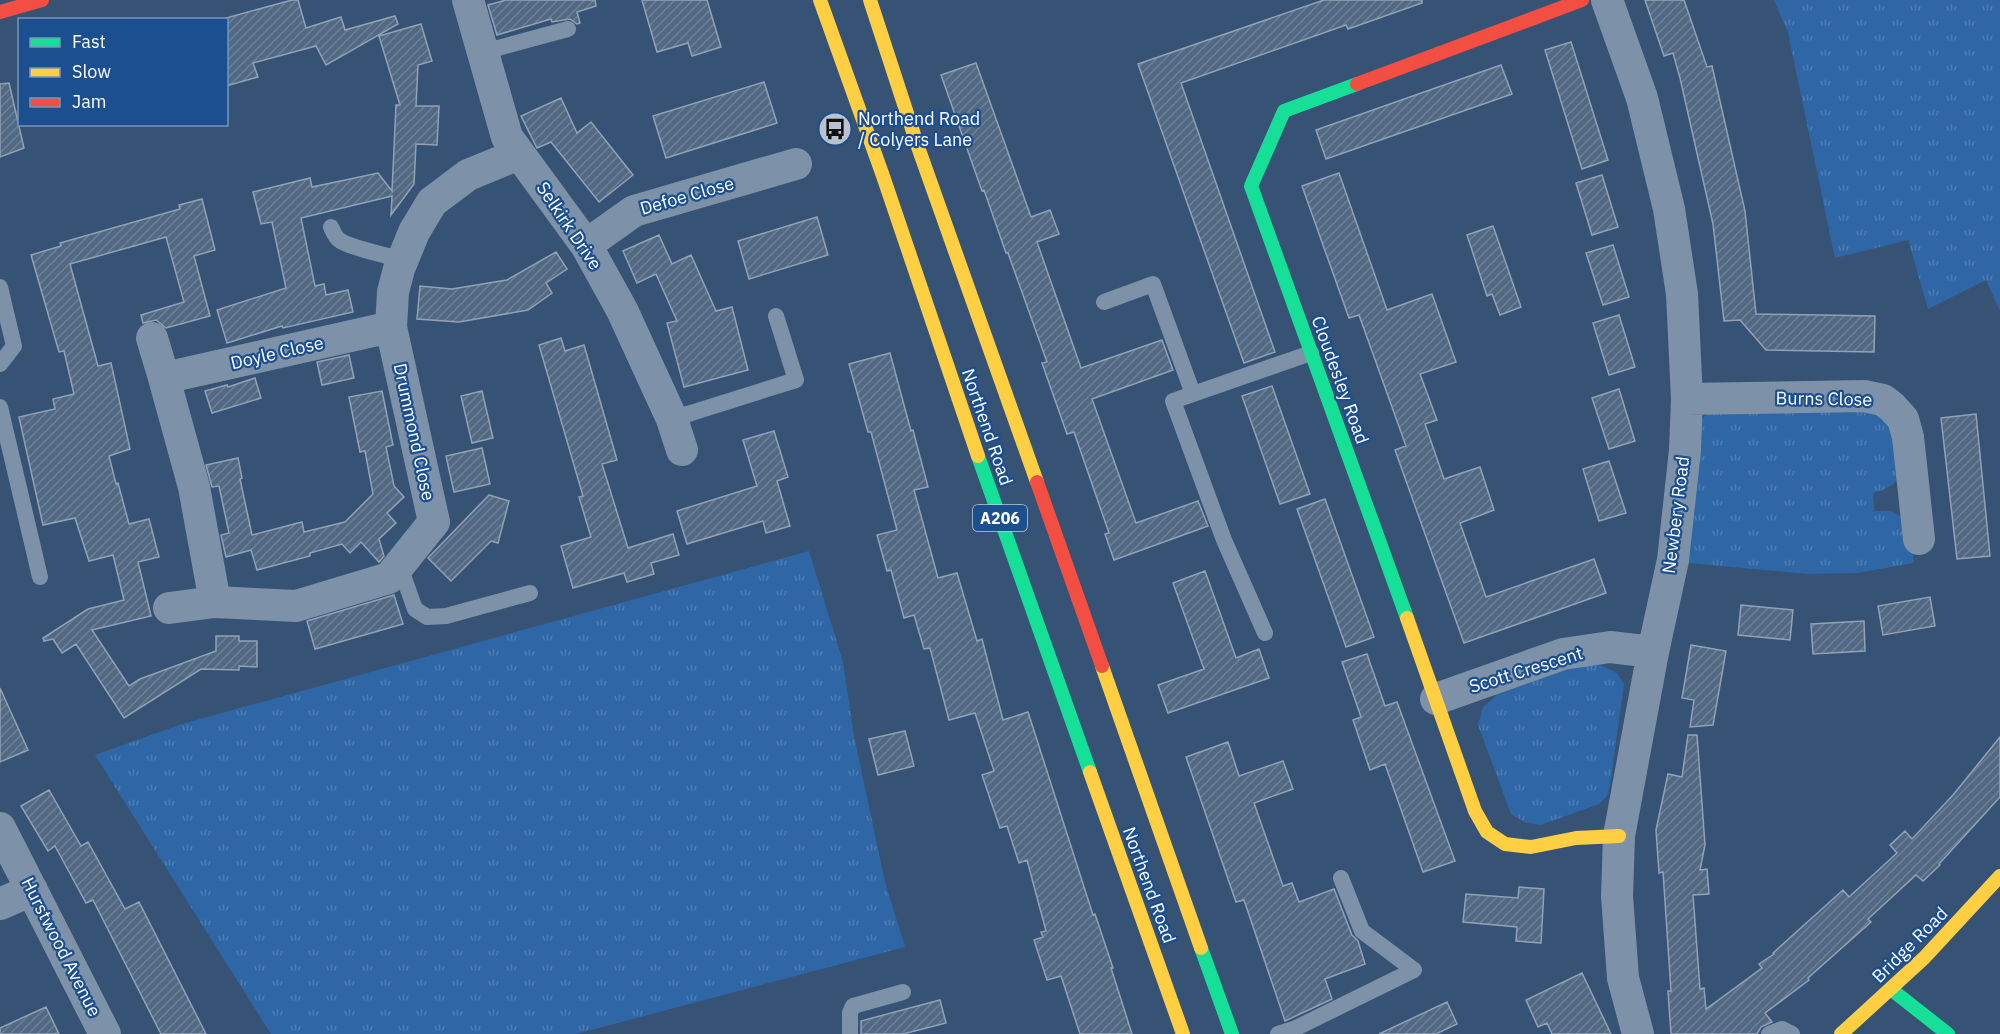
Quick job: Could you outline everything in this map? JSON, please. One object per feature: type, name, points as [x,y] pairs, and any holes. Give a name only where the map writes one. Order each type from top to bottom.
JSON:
[{"type":"main road","points":[[0,12],[42,0]]},
{"type":"main road","name":"Northend Road","points":[[820,0],[1183,1034]]},
{"type":"main road","name":"Northend Road","points":[[870,0],[922,158],[1232,1034]]},
{"type":"main road","name":"Cloudesley Road","points":[[1582,0],[1284,111],[1251,186],[1475,811],[1487,832],[1505,844],[1531,847],[1576,838],[1619,836]]},
{"type":"main road","name":"Bridge Road","points":[[1840,1034],[1892,990],[2000,876]]},
{"type":"main road","points":[[1892,990],[1948,1034]]},
{"type":"street","name":"Selkirk Drive","points":[[468,0],[507,137],[586,245],[622,310],[672,419],[682,450]]},
{"type":"street","name":"Newbery Road","points":[[1608,0],[1642,98],[1669,209],[1682,294],[1688,399],[1685,450],[1672,560],[1619,836],[1617,896],[1623,978],[1638,1034]]},
{"type":"street","name":"Drummond Close","points":[[169,608],[215,602],[296,606],[388,578],[434,522],[391,327],[393,292],[414,232],[432,202],[468,175],[519,154]]},
{"type":"street","name":"Defoe Close","points":[[586,245],[634,211],[796,164]]},
{"type":"street","name":"Doyle Close","points":[[164,378],[391,327]]},
{"type":"street","points":[[152,338],[194,487],[215,602]]},
{"type":"street","name":"Burns Close","points":[[1688,399],[1864,396],[1883,400],[1892,406],[1903,419],[1908,437],[1919,539]]},
{"type":"street","name":"Scott Crescent","points":[[1436,699],[1563,654],[1610,646],[1653,652]]},
{"type":"street","name":"Hurstwood Avenue","points":[[0,828],[105,1034]]},
{"type":"street","points":[[0,904],[32,890]]},
{"type":"lane","points":[[483,52],[568,29]]},
{"type":"lane","points":[[331,226],[337,238],[347,246],[372,250],[403,260]]},
{"type":"lane","points":[[1104,302],[1152,284],[1193,394]]},
{"type":"lane","points":[[0,287],[14,346],[0,364]]},
{"type":"lane","points":[[672,419],[796,380],[776,316]]},
{"type":"lane","points":[[1265,633],[1224,540],[1173,401],[1311,352]]},
{"type":"lane","points":[[0,406],[40,577]]},
{"type":"lane","points":[[399,564],[415,609],[427,616],[446,616],[530,593]]},
{"type":"lane","points":[[1278,1034],[1294,1029],[1414,970],[1362,932],[1341,878]]},
{"type":"lane","points":[[850,1034],[850,1012],[853,1006],[903,992]]},
{"type":"lane","points":[[1768,1034],[1782,1029],[1792,1034]]},
{"type":"green space","points":[[1774,0],[2000,0],[2000,311],[1986,280],[1928,309],[1908,240],[1835,258],[1788,33]]},
{"type":"green space","points":[[1858,405],[1890,417],[1899,476],[1888,487],[1873,493],[1874,511],[1893,512],[1904,521],[1910,534],[1914,563],[1857,573],[1807,574],[1688,563],[1701,421],[1709,410]]},
{"type":"green space","points":[[809,551],[843,662],[854,736],[885,882],[905,947],[576,1034],[271,1034],[95,755],[182,724]]},
{"type":"green space","points":[[1598,664],[1617,673],[1624,684],[1607,796],[1599,804],[1541,825],[1526,823],[1511,814],[1478,725],[1483,707],[1498,694],[1576,665]]},
{"type":"building","points":[[298,0],[306,28],[341,17],[345,30],[395,16],[398,24],[326,65],[316,46],[253,63],[258,77],[228,85],[228,18],[226,18]]},
{"type":"building","points":[[506,0],[595,0],[596,6],[577,12],[580,23],[577,24],[570,19],[552,22],[551,19],[497,35],[488,5]]},
{"type":"building","points":[[642,0],[707,0],[721,47],[692,56],[688,43],[657,52]]},
{"type":"building","points":[[1324,0],[1422,0],[1422,3],[1348,29],[1346,25],[1181,83],[1275,352],[1244,363],[1138,64]]},
{"type":"building","points":[[1645,0],[1684,0],[1707,67],[1712,66],[1745,211],[1756,314],[1875,316],[1874,352],[1766,350],[1740,320],[1724,321],[1713,224],[1680,78],[1673,53],[1664,56]]},
{"type":"building","points":[[421,24],[432,61],[418,65],[416,106],[439,106],[437,145],[416,144],[414,184],[391,215],[392,196],[301,218],[315,286],[324,284],[326,295],[348,290],[353,312],[283,328],[282,326],[227,343],[217,310],[286,288],[272,222],[261,224],[253,192],[310,178],[312,187],[378,173],[392,191],[396,105],[400,105],[379,36]]},
{"type":"building","points":[[1571,42],[1608,160],[1582,169],[1545,50]]},
{"type":"building","points":[[976,63],[1031,217],[1050,210],[1059,234],[1037,242],[1081,368],[1162,340],[1173,370],[1092,399],[1136,523],[1198,501],[1208,526],[1114,560],[1105,534],[1109,533],[1074,432],[1067,434],[1042,363],[1047,362],[941,75]]},
{"type":"building","points":[[1501,65],[1512,94],[1326,159],[1316,130]]},
{"type":"building","points":[[764,82],[777,123],[666,158],[653,116]]},
{"type":"building","points":[[9,83],[24,148],[0,157],[0,84]]},
{"type":"building","points":[[561,98],[577,133],[591,122],[633,175],[599,202],[551,142],[537,148],[521,116]]},
{"type":"building","points":[[1339,173],[1387,310],[1432,294],[1456,362],[1420,374],[1437,420],[1425,424],[1444,479],[1480,467],[1494,510],[1460,523],[1486,597],[1594,559],[1606,593],[1464,643],[1395,450],[1406,446],[1359,315],[1349,318],[1302,186]]},
{"type":"building","points":[[1602,175],[1618,227],[1592,235],[1576,183]]},
{"type":"building","points":[[202,199],[215,250],[194,256],[210,316],[166,328],[156,320],[143,323],[141,315],[184,302],[166,237],[70,264],[98,366],[111,363],[130,449],[109,456],[116,484],[118,483],[129,524],[149,519],[159,557],[138,562],[151,616],[92,630],[129,686],[140,679],[216,651],[216,636],[239,636],[239,641],[257,641],[257,667],[239,666],[239,670],[201,669],[124,718],[76,644],[62,653],[53,639],[44,641],[43,638],[88,609],[124,600],[113,555],[89,561],[75,518],[43,525],[19,417],[55,409],[53,399],[74,394],[64,351],[59,352],[31,255],[61,246],[60,243],[180,209],[179,205]]},
{"type":"building","points":[[817,217],[828,255],[749,279],[738,241]]},
{"type":"building","points":[[1493,226],[1521,307],[1500,315],[1492,294],[1487,296],[1467,235]]},
{"type":"building","points":[[659,235],[672,264],[691,255],[716,311],[732,307],[748,370],[684,387],[667,323],[677,321],[656,274],[637,283],[623,251]]},
{"type":"building","points":[[1613,245],[1629,297],[1603,305],[1586,253]]},
{"type":"building","points":[[556,252],[567,269],[546,283],[552,293],[528,310],[459,322],[417,319],[420,286],[452,289],[507,280]]},
{"type":"building","points":[[1619,315],[1635,367],[1609,375],[1593,323]]},
{"type":"building","points":[[561,338],[565,351],[584,345],[617,460],[602,464],[628,548],[673,534],[679,555],[651,563],[654,574],[627,582],[624,573],[573,588],[561,546],[591,537],[579,497],[583,496],[539,345]]},
{"type":"building","points":[[890,353],[928,487],[914,490],[938,578],[957,573],[977,641],[982,639],[1003,720],[1028,712],[1093,915],[1095,914],[1113,968],[1111,968],[1132,1034],[1080,1034],[1061,976],[1047,980],[1034,940],[1043,937],[1041,932],[1046,931],[1027,860],[1019,863],[1007,826],[1000,828],[982,775],[994,771],[975,713],[949,720],[930,648],[924,649],[914,615],[904,618],[891,570],[887,571],[877,535],[897,530],[871,432],[868,432],[849,364]]},
{"type":"building","points":[[349,355],[354,378],[322,385],[317,362]]},
{"type":"building","points":[[255,378],[261,398],[212,413],[205,391],[227,385],[228,387]]},
{"type":"building","points":[[1272,386],[1310,494],[1280,504],[1242,396]]},
{"type":"building","points":[[1619,389],[1635,441],[1609,449],[1592,398]]},
{"type":"building","points":[[382,391],[393,445],[386,447],[394,486],[404,497],[387,513],[396,523],[379,539],[384,556],[379,562],[361,542],[350,553],[342,544],[310,553],[310,556],[257,570],[251,550],[226,557],[221,535],[229,533],[219,486],[212,487],[206,465],[238,458],[252,535],[302,522],[304,532],[345,522],[373,494],[365,451],[360,452],[349,397]]},
{"type":"building","points":[[482,391],[493,438],[472,443],[461,396]]},
{"type":"building","points":[[1976,414],[1990,556],[1957,559],[1941,418]]},
{"type":"building","points":[[774,431],[788,477],[777,481],[790,526],[766,533],[763,521],[687,544],[677,511],[757,486],[743,440]]},
{"type":"building","points":[[482,448],[490,484],[454,492],[446,456]]},
{"type":"building","points":[[1609,461],[1626,513],[1599,521],[1583,469]]},
{"type":"building","points":[[489,495],[509,501],[498,543],[491,541],[451,581],[428,558]]},
{"type":"building","points":[[1325,499],[1374,637],[1346,647],[1297,509]]},
{"type":"building","points":[[1205,571],[1236,658],[1259,649],[1269,678],[1168,713],[1158,685],[1204,669],[1173,583]]},
{"type":"building","points":[[394,595],[403,624],[315,649],[307,621]]},
{"type":"building","points":[[1930,597],[1935,626],[1883,635],[1878,606]]},
{"type":"building","points":[[1741,605],[1793,610],[1790,640],[1738,635]]},
{"type":"building","points":[[1864,621],[1865,651],[1813,654],[1811,624]]},
{"type":"building","points":[[1691,645],[1726,651],[1713,725],[1690,727],[1694,700],[1682,698]]},
{"type":"building","points":[[1367,654],[1385,706],[1397,702],[1455,861],[1423,872],[1385,764],[1370,770],[1353,720],[1361,717],[1342,662]]},
{"type":"building","points":[[0,688],[28,750],[0,762]]},
{"type":"building","points":[[905,731],[914,766],[878,775],[869,739]]},
{"type":"building","points":[[1688,735],[1697,735],[1705,845],[1700,870],[1707,869],[1709,894],[1693,895],[1700,989],[1704,988],[1706,1009],[1762,968],[1759,964],[1774,954],[1843,890],[1849,897],[1897,853],[1890,845],[1905,831],[1912,839],[1953,795],[2000,737],[2000,797],[1923,881],[1916,875],[1868,919],[1871,922],[1808,978],[1809,980],[1765,1013],[1772,1022],[1761,1027],[1757,1034],[1671,1034],[1668,991],[1671,991],[1663,872],[1659,873],[1656,830],[1668,774],[1682,777]]},
{"type":"building","points":[[1228,742],[1239,776],[1283,761],[1293,789],[1254,803],[1283,886],[1292,883],[1299,902],[1334,889],[1352,935],[1358,941],[1365,964],[1325,979],[1332,999],[1285,1021],[1244,900],[1236,902],[1186,757]]},
{"type":"building","points":[[49,790],[81,846],[88,842],[125,909],[139,902],[206,1034],[161,1034],[93,900],[86,903],[55,846],[48,851],[21,806]]},
{"type":"building","points":[[1519,887],[1544,889],[1541,943],[1516,941],[1517,927],[1463,922],[1466,894],[1518,898]]},
{"type":"building","points":[[1582,973],[1611,1034],[1552,1034],[1547,1023],[1538,1027],[1526,1000]]},
{"type":"building","points":[[940,1000],[946,1023],[903,1034],[861,1034],[861,1021]]},
{"type":"building","points":[[1447,1002],[1457,1024],[1436,1034],[1379,1034]]},
{"type":"building","points":[[46,1007],[59,1034],[0,1034],[0,1028]]},
{"type":"traffic: fast","points":[[1357,84],[1284,111],[1251,186],[1407,618]]},
{"type":"traffic: fast","points":[[978,456],[1090,772]]},
{"type":"traffic: fast","points":[[1201,948],[1232,1034]]},
{"type":"traffic: fast","points":[[1892,990],[1948,1034]]},
{"type":"traffic: slow","points":[[820,0],[883,176],[978,456]]},
{"type":"traffic: slow","points":[[870,0],[918,147],[1037,482]]},
{"type":"traffic: slow","points":[[1407,618],[1475,811],[1487,832],[1505,844],[1531,847],[1576,838],[1619,836]]},
{"type":"traffic: slow","points":[[1102,666],[1201,948]]},
{"type":"traffic: slow","points":[[1090,772],[1183,1034]]},
{"type":"traffic: slow","points":[[1841,1034],[1924,958],[2000,876]]},
{"type":"traffic: jam","points":[[0,12],[42,0]]},
{"type":"traffic: jam","points":[[1357,84],[1582,0]]},
{"type":"traffic: jam","points":[[1037,482],[1102,666]]},
{"type":"place","name":"Northend Road / Colyers Lane","points":[[835,129]]}]
